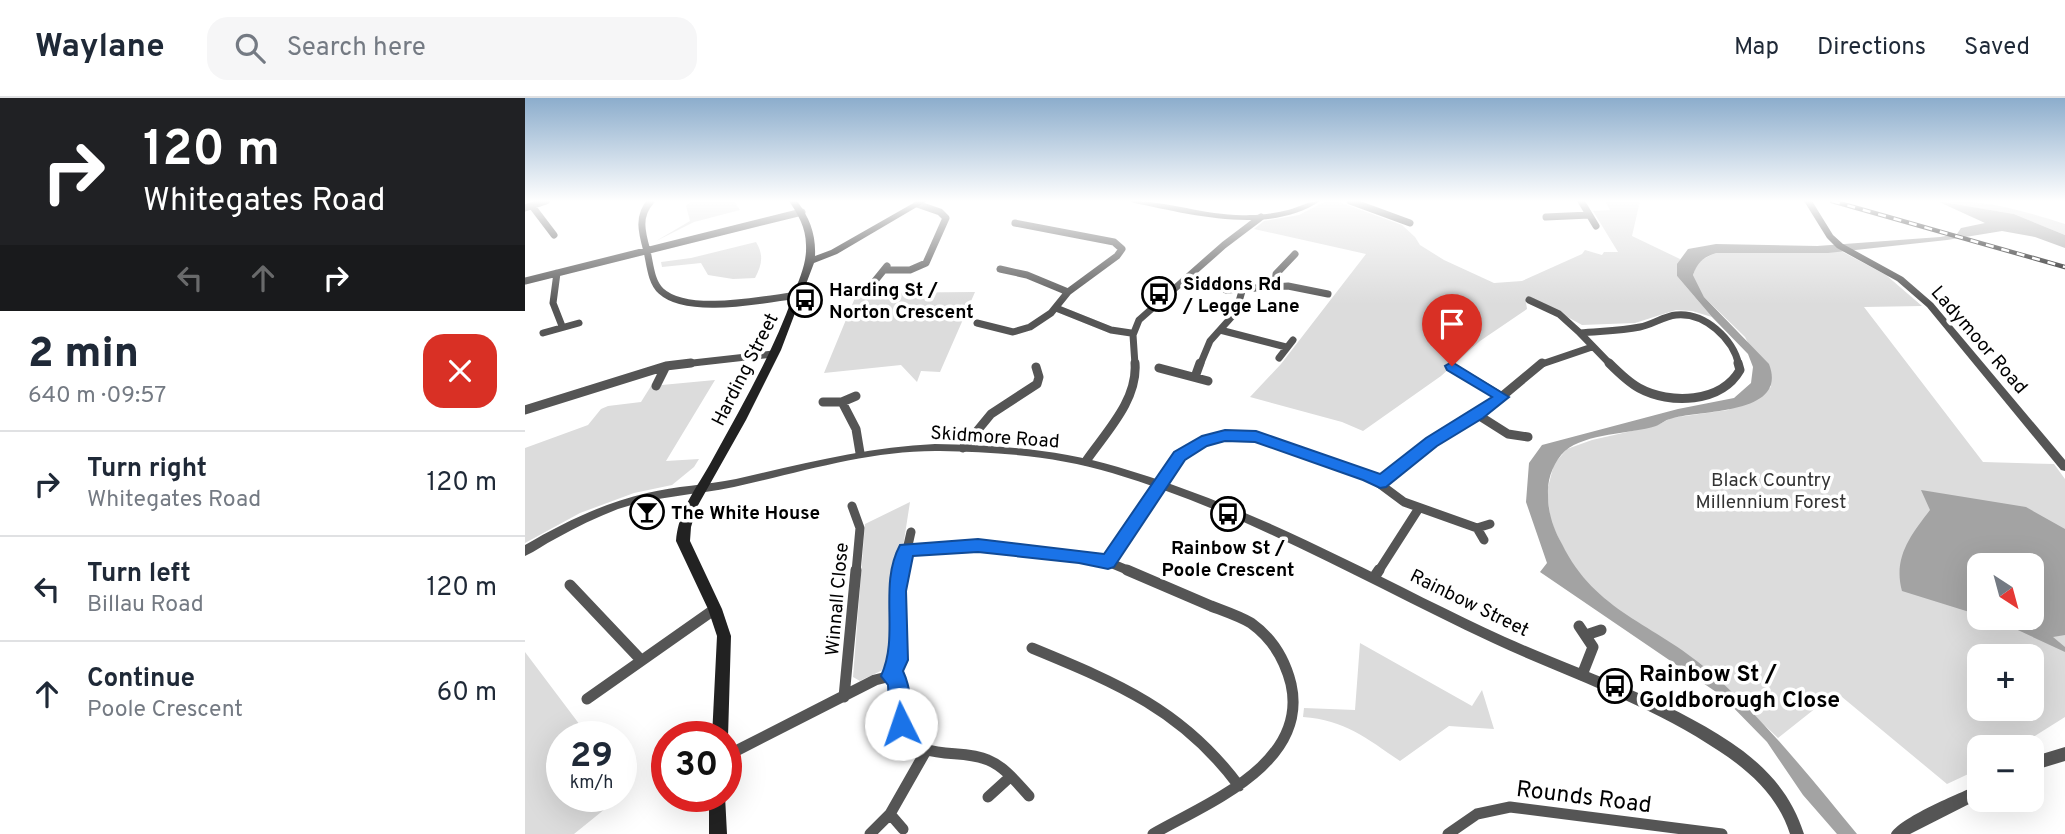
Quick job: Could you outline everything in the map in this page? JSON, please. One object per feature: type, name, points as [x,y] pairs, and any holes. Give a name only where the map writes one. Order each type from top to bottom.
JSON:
[{"type":"main road","points":[[810,235],[810,261],[834,252],[863,235]]},
{"type":"main road","name":"Harding Street","points":[[721,721],[725,645],[715,609],[683,541],[688,513],[773,354],[810,261]]},
{"type":"main road","points":[[717,812],[718,834]]},
{"type":"street","points":[[644,235],[658,288],[673,299],[716,303],[798,295]]},
{"type":"street","points":[[525,281],[709,235]]},
{"type":"street","points":[[870,287],[886,268],[910,270],[926,263],[938,235]]},
{"type":"street","points":[[985,322],[1018,331],[1030,327],[1056,308],[1068,292],[1117,256],[1121,247],[1080,235]]},
{"type":"street","points":[[1086,461],[1130,394],[1135,379],[1131,333],[1139,320],[1237,235]]},
{"type":"street","name":"Ladymoor Road","points":[[1831,235],[1851,254],[1893,275],[1930,305],[2065,467]]},
{"type":"street","points":[[1275,286],[1276,274],[1292,256],[1278,254]]},
{"type":"street","points":[[1007,269],[1068,292]]},
{"type":"street","points":[[557,273],[557,289],[553,303],[562,326]]},
{"type":"street","points":[[1186,278],[1211,287],[1242,291],[1275,286],[1305,288],[1327,297],[1335,285]]},
{"type":"street","points":[[1195,377],[1209,342],[1240,308],[1242,291]]},
{"type":"street","points":[[1529,300],[1562,317],[1578,333],[1592,347],[1645,392],[1678,400],[1712,394],[1732,382],[1739,370],[1736,353],[1717,330],[1692,316],[1675,315],[1642,327],[1578,333]]},
{"type":"street","points":[[1531,311],[1541,305]]},
{"type":"street","points":[[1056,308],[1111,330],[1131,333]]},
{"type":"street","points":[[543,333],[579,323]]},
{"type":"street","points":[[1220,330],[1286,347]]},
{"type":"street","points":[[1279,358],[1293,340]]},
{"type":"street","points":[[1380,482],[1431,442],[1478,415],[1540,364],[1592,347]]},
{"type":"street","points":[[525,410],[666,366],[773,354]]},
{"type":"street","points":[[656,386],[666,366]]},
{"type":"street","points":[[1452,366],[1457,374],[1502,397]]},
{"type":"street","points":[[1036,367],[1039,377]]},
{"type":"street","points":[[1159,368],[1208,381]]},
{"type":"street","points":[[963,448],[991,414],[1031,389],[1039,377],[1052,375]]},
{"type":"street","points":[[823,402],[842,402],[856,396]]},
{"type":"street","points":[[842,402],[856,429],[860,453]]},
{"type":"street","points":[[1478,415],[1524,441]]},
{"type":"street","points":[[1108,562],[1158,485],[1186,451],[1210,439],[1233,435],[1256,436],[1369,476],[1404,502],[1476,528],[1490,524]]},
{"type":"street","name":"Skidmore Road","points":[[525,551],[566,526],[646,497],[702,489],[860,453],[924,447],[963,448],[1086,461]]},
{"type":"street","name":"Rainbow Street","points":[[1086,461],[1249,519],[1375,576],[1471,627],[1582,675],[1712,738],[1746,764],[1778,794],[1791,811],[1797,834]]},
{"type":"street","name":"Winnall Close","points":[[844,697],[860,528],[852,506]]},
{"type":"street","points":[[1375,576],[1419,508]]},
{"type":"street","points":[[1476,528],[1484,540]]},
{"type":"street","points":[[891,676],[899,660],[897,591],[911,532]]},
{"type":"street","points":[[906,550],[978,546],[1079,556],[1108,562],[1249,622],[1265,633],[1276,647],[1291,682],[1291,717],[1283,740],[1269,761],[1239,786],[1153,834]]},
{"type":"street","points":[[570,585],[641,660]]},
{"type":"street","points":[[587,699],[715,609]]},
{"type":"street","points":[[1582,675],[1593,648],[1582,630],[1601,630]]},
{"type":"street","points":[[1032,648],[1107,679],[1175,718],[1222,760],[1239,786]]},
{"type":"street","points":[[742,749],[875,680],[891,676],[896,677],[898,685],[903,731],[912,742],[927,749],[984,758],[1010,777],[1029,796]]},
{"type":"street","points":[[870,834],[890,814],[927,749]]},
{"type":"street","points":[[2044,760],[2065,754]]},
{"type":"street","points":[[988,797],[1010,777]]},
{"type":"street","points":[[1898,834],[1910,825],[1967,798]]},
{"type":"street","name":"Rounds Road","points":[[1448,834],[1477,814],[1510,807],[1722,834]]},
{"type":"street","points":[[890,814],[904,828]]},
{"type":"green space","points":[[1282,235],[1413,235],[1420,245],[1444,260],[1494,283],[1522,281],[1582,254],[1585,250],[1602,255],[1604,252],[1618,252],[1608,235],[1632,235],[1680,259],[1677,276],[1712,317],[1676,310],[1635,323],[1582,325],[1535,299],[1526,302],[1527,309],[1480,341],[1441,376],[1363,431],[1342,422],[1250,397],[1281,364],[1366,254]]},
{"type":"green space","points":[[756,242],[761,260],[755,278],[733,279],[708,275],[701,263],[662,267],[661,262],[691,258]]},
{"type":"green space","name":"Black Country Millennium Forest","points":[[1841,251],[1886,275],[1922,306],[1864,307],[1983,462],[2054,464],[2065,479],[2065,717],[2036,735],[1967,735],[1967,775],[1947,784],[1836,692],[1778,738],[1706,669],[1608,603],[1586,583],[1570,561],[1551,523],[1547,491],[1554,464],[1567,449],[1592,440],[1658,425],[1671,418],[1728,410],[1771,387],[1745,337],[1704,297],[1693,275],[1698,262],[1715,253]]},
{"type":"green space","points":[[975,292],[940,372],[921,371],[917,382],[901,365],[824,373],[857,293]]},
{"type":"green space","points":[[715,380],[666,461],[699,459],[694,467],[672,485],[634,493],[580,513],[525,543],[525,448],[588,425],[601,409],[608,406],[641,402],[651,386]]},
{"type":"green space","points":[[910,502],[896,592],[893,660],[891,666],[860,681],[853,677],[865,524]]},
{"type":"green space","points":[[1360,643],[1472,706],[1482,690],[1494,729],[1449,726],[1400,761],[1343,726],[1303,717],[1304,708],[1355,710]]},
{"type":"green space","points":[[525,652],[577,721],[546,721],[546,812],[601,812],[574,834],[525,834]]},
{"type":"shaded area","points":[[1975,235],[1828,253],[1716,253],[1701,261],[1693,275],[1704,297],[1769,364],[1772,381],[1766,393],[1754,402],[1738,407],[1683,416],[1645,429],[1584,441],[1561,455],[1550,476],[1548,501],[1552,520],[1576,567],[1591,586],[1627,615],[1688,654],[1748,708],[1857,834],[1837,834],[1803,795],[1767,742],[1722,696],[1540,572],[1547,563],[1526,502],[1529,463],[1542,445],[1678,409],[1734,398],[1751,383],[1753,367],[1748,354],[1677,276],[1677,264],[1688,249],[1716,244],[1817,246]]},
{"type":"shaded area","points":[[2026,235],[2065,235],[2065,248]]},
{"type":"shaded area","points":[[1921,490],[2026,507],[2065,529],[2065,635],[2053,637],[2065,647],[2065,652],[2018,630],[2044,630],[2044,553],[1967,553],[1967,611],[1902,591],[1900,568],[1905,548],[1930,510]]},
{"type":"railway","points":[[1953,235],[2065,267]]},
{"type":"place","name":"Siddons Rd / Legge Lane","points":[[1159,294]]},
{"type":"place","name":"Harding St / Norton Crescent","points":[[805,300]]},
{"type":"place","name":"The White House","points":[[647,512]]},
{"type":"place","name":"Rainbow St / Poole Crescent","points":[[1228,514]]},
{"type":"place","name":"Rainbow St / Goldborough Close","points":[[1615,686]]},
{"type":"route","points":[[901,724],[898,685],[896,677],[891,676],[899,660],[897,591],[906,550],[978,546],[1079,556],[1108,562],[1174,462],[1193,446],[1225,435],[1256,436],[1380,482],[1431,442],[1478,415],[1502,397],[1452,366]]}]
